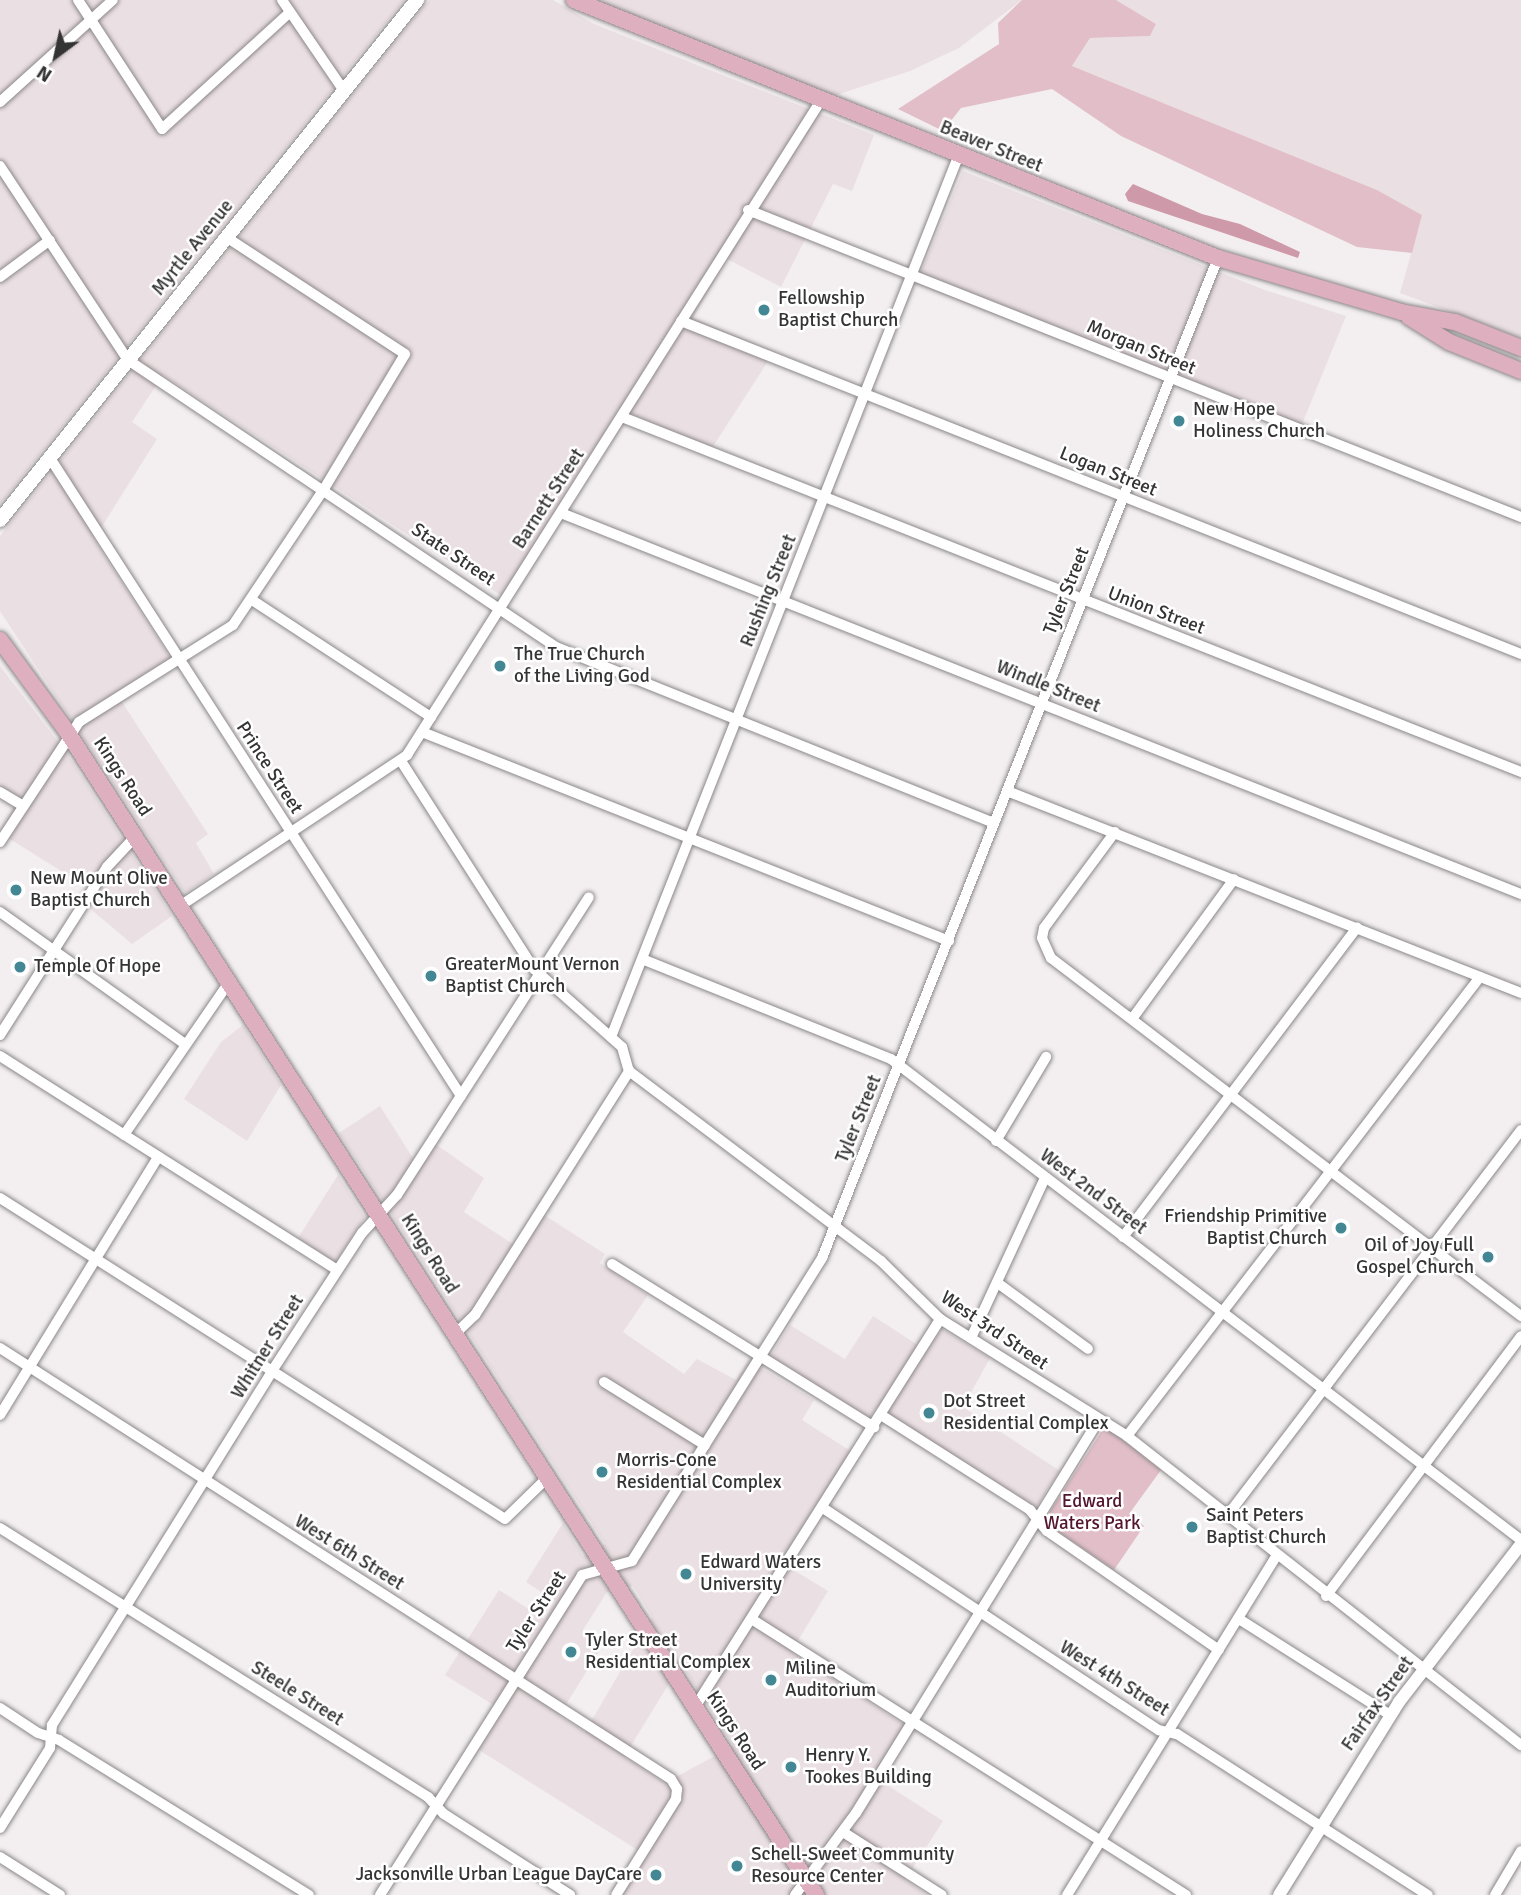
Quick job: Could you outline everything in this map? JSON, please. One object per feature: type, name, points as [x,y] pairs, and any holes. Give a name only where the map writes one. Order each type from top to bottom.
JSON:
[{"type":"main road","name":"Myrtle Avenue","points":[[0,520],[416,0]]},
{"type":"main road","name":"Beaver Street","points":[[574,0],[820,102],[1218,258],[1401,312],[1455,322],[1521,348]]},
{"type":"main road","name":"Beaver Street","points":[[1401,312],[1449,342],[1521,371]]},
{"type":"main road","name":"Kings Road","points":[[0,640],[68,733],[816,1895]]},
{"type":"street","points":[[78,0],[162,129],[290,12]]},
{"type":"street","points":[[0,102],[113,0]]},
{"type":"street","points":[[282,0],[344,91]]},
{"type":"street","name":"Barnett Street","points":[[180,906],[401,761],[622,417],[748,210],[820,102]]},
{"type":"street","name":"Rushing Street","points":[[611,1037],[914,276],[958,157]]},
{"type":"street","name":"State Street","points":[[0,166],[128,360],[324,489],[555,647],[994,823]]},
{"type":"street","name":"Morgan Street","points":[[748,210],[1521,517]]},
{"type":"street","points":[[0,842],[68,733],[233,625],[324,489],[405,354],[226,237]]},
{"type":"street","points":[[0,277],[50,240]]},
{"type":"street","name":"Tyler Street","points":[[380,1895],[582,1575],[632,1561],[822,1258],[1218,258]]},
{"type":"street","name":"Logan Street","points":[[681,321],[1521,654]]},
{"type":"street","name":"Union Street","points":[[622,417],[1082,601],[1521,772]]},
{"type":"street","name":"Prince Street","points":[[50,458],[461,1096]]},
{"type":"street","name":"Windle Street","points":[[561,513],[1521,894]]},
{"type":"street","points":[[252,600],[431,717]]},
{"type":"street","points":[[422,732],[949,941]]},
{"type":"street","points":[[401,761],[538,975]]},
{"type":"street","points":[[1007,791],[1521,993]]},
{"type":"street","points":[[0,792],[23,806]]},
{"type":"street","points":[[1115,832],[1050,917],[1042,939],[1051,958],[1521,1316]]},
{"type":"street","points":[[0,1035],[107,867],[135,837]]},
{"type":"street","points":[[1132,1019],[1234,879]]},
{"type":"street","name":"Whitner Street","points":[[0,1828],[50,1748],[52,1725],[272,1371],[337,1270],[397,1195],[589,897]]},
{"type":"street","points":[[0,912],[55,947],[185,1044]]},
{"type":"street","points":[[1123,1237],[1356,928]]},
{"type":"street","name":"West 2nd Street","points":[[642,959],[891,1059],[1521,1542]]},
{"type":"street","name":"West 3rd Street","points":[[538,975],[611,1037],[628,1059],[629,1071],[881,1261],[940,1319],[1127,1436],[1276,1558],[1521,1745]]},
{"type":"street","points":[[1127,1436],[1224,1314],[1480,976]]},
{"type":"street","points":[[124,1135],[229,982]]},
{"type":"street","points":[[0,1056],[337,1270]]},
{"type":"street","points":[[996,1140],[1046,1057]]},
{"type":"street","points":[[455,1334],[475,1315],[629,1071]]},
{"type":"street","points":[[1227,1516],[1521,1130]]},
{"type":"street","points":[[0,1415],[158,1157]]},
{"type":"street","points":[[971,1338],[999,1283],[1045,1178]]},
{"type":"street","points":[[0,1198],[505,1519],[548,1477]]},
{"type":"street","points":[[612,1264],[874,1427]]},
{"type":"street","points":[[999,1283],[1088,1349]]},
{"type":"street","points":[[695,1707],[753,1620],[940,1319]]},
{"type":"street","points":[[1326,1596],[1521,1336]]},
{"type":"street","name":"West 6th Street","points":[[0,1348],[671,1779],[677,1788],[676,1799],[616,1895]]},
{"type":"street","points":[[604,1382],[705,1445]]},
{"type":"street","points":[[881,1415],[1030,1510],[1047,1531],[1219,1650]]},
{"type":"street","points":[[795,1895],[843,1832],[1099,1420]]},
{"type":"street","name":"West 4th Street","points":[[823,1508],[1159,1730],[1168,1732],[1322,1826],[1428,1895]]},
{"type":"street","name":"Steele Street","points":[[0,1528],[436,1805],[570,1895]]},
{"type":"street","name":"Fairfax Street","points":[[1279,1895],[1390,1715],[1521,1542]]},
{"type":"street","points":[[1067,1895],[1276,1558]]},
{"type":"street","points":[[1239,1619],[1390,1715]]},
{"type":"street","points":[[753,1620],[1185,1895]]},
{"type":"street","points":[[0,1708],[309,1895]]},
{"type":"street","points":[[843,1832],[942,1895]]},
{"type":"street","points":[[1495,1895],[1521,1851]]},
{"type":"street","points":[[0,1857],[61,1895]]},
{"type":"shaded area","points":[[0,0],[404,0],[0,504]]},
{"type":"shaded area","points":[[429,0],[553,0],[594,24],[874,135],[852,191],[833,184],[781,287],[727,259],[693,318],[774,352],[712,448],[619,409],[502,596],[163,375],[132,422],[157,439],[94,539],[171,659],[116,693],[208,834],[196,843],[214,874],[185,893],[0,611],[0,536]]},
{"type":"shaded area","points":[[594,0],[1022,0],[959,48],[910,71],[833,96]]},
{"type":"shaded area","points":[[1116,0],[1521,0],[1521,338],[1400,293],[1422,215],[1377,190],[1072,66],[1090,38],[1150,36],[1156,24]]},
{"type":"shaded area","points":[[963,171],[1265,290],[1346,316],[1298,434],[916,284]]},
{"type":"shaded area","points":[[1133,184],[1202,214],[1240,224],[1300,252],[1298,258],[1128,201],[1125,194]]},
{"type":"shaded area","points":[[0,666],[68,755],[172,916],[132,944],[80,900],[87,887],[0,833],[19,798],[0,786]]},
{"type":"shaded area","points":[[243,1025],[281,1085],[247,1141],[184,1099],[221,1042]]},
{"type":"shaded area","name":"Edward Waters University","points":[[380,1106],[414,1160],[428,1139],[484,1178],[464,1212],[522,1250],[544,1215],[605,1254],[600,1263],[648,1295],[623,1332],[684,1374],[697,1359],[736,1380],[748,1360],[814,1400],[802,1420],[852,1452],[782,1563],[828,1591],[791,1652],[904,1725],[873,1776],[943,1821],[905,1880],[927,1895],[623,1895],[647,1856],[479,1750],[503,1711],[445,1675],[499,1590],[544,1619],[555,1601],[526,1582],[563,1523],[583,1556],[605,1544],[339,1133]],"holes":[[[633,1586],[652,1617],[585,1732],[559,1716],[601,1648],[583,1630],[607,1592]],[[681,1664],[733,1746],[665,1783],[624,1757]]]},
{"type":"shaded area","points":[[338,1175],[365,1217],[335,1263],[298,1238]]},
{"type":"shaded area","name":"Dot Street Residential Complex","points":[[873,1316],[927,1351],[942,1329],[990,1358],[963,1407],[1060,1471],[1036,1507],[877,1407],[869,1419],[769,1359],[790,1325],[845,1359]]},
{"type":"green space","points":[[1022,0],[1116,0],[1156,24],[1150,36],[1090,38],[1072,66],[1377,190],[1422,215],[1412,253],[1357,247],[1121,136],[1052,89],[961,108],[943,131],[898,109],[999,44],[998,23]]},
{"type":"green space","name":"Edward Waters Park","points":[[1105,1426],[1161,1470],[1129,1514],[1144,1526],[1114,1570],[1047,1524],[1047,1516]]},
{"type":"place","name":"Fellowship Baptist Church","points":[[764,310]]},
{"type":"place","name":"New Hope Holiness Church","points":[[1179,421]]},
{"type":"place","name":"The True Church of the Living God","points":[[500,666]]},
{"type":"place","name":"New Mount Olive Baptist Church","points":[[16,890]]},
{"type":"place","name":"Temple Of Hope","points":[[20,967]]},
{"type":"place","name":"GreaterMount Vernon Baptist Church","points":[[431,976]]},
{"type":"place","name":"Friendship Primitive Baptist Church","points":[[1341,1228]]},
{"type":"place","name":"Oil of Joy Full Gospel Church","points":[[1488,1257]]},
{"type":"place","name":"Dot Street Residential Complex","points":[[929,1413]]},
{"type":"place","name":"Morris-Cone Residential Complex","points":[[602,1472]]},
{"type":"place","name":"Saint Peters Baptist Church","points":[[1192,1527]]},
{"type":"place","name":"Edward Waters University","points":[[686,1574]]},
{"type":"place","name":"Tyler Street Residential Complex","points":[[571,1652]]},
{"type":"place","name":"Miline Auditorium","points":[[771,1680]]},
{"type":"place","name":"Henry Y. Tookes Building","points":[[791,1767]]},
{"type":"place","name":"Schell-Sweet Community Resource Center","points":[[737,1866]]},
{"type":"place","name":"Jacksonville Urban League DayCare","points":[[656,1875]]}]
